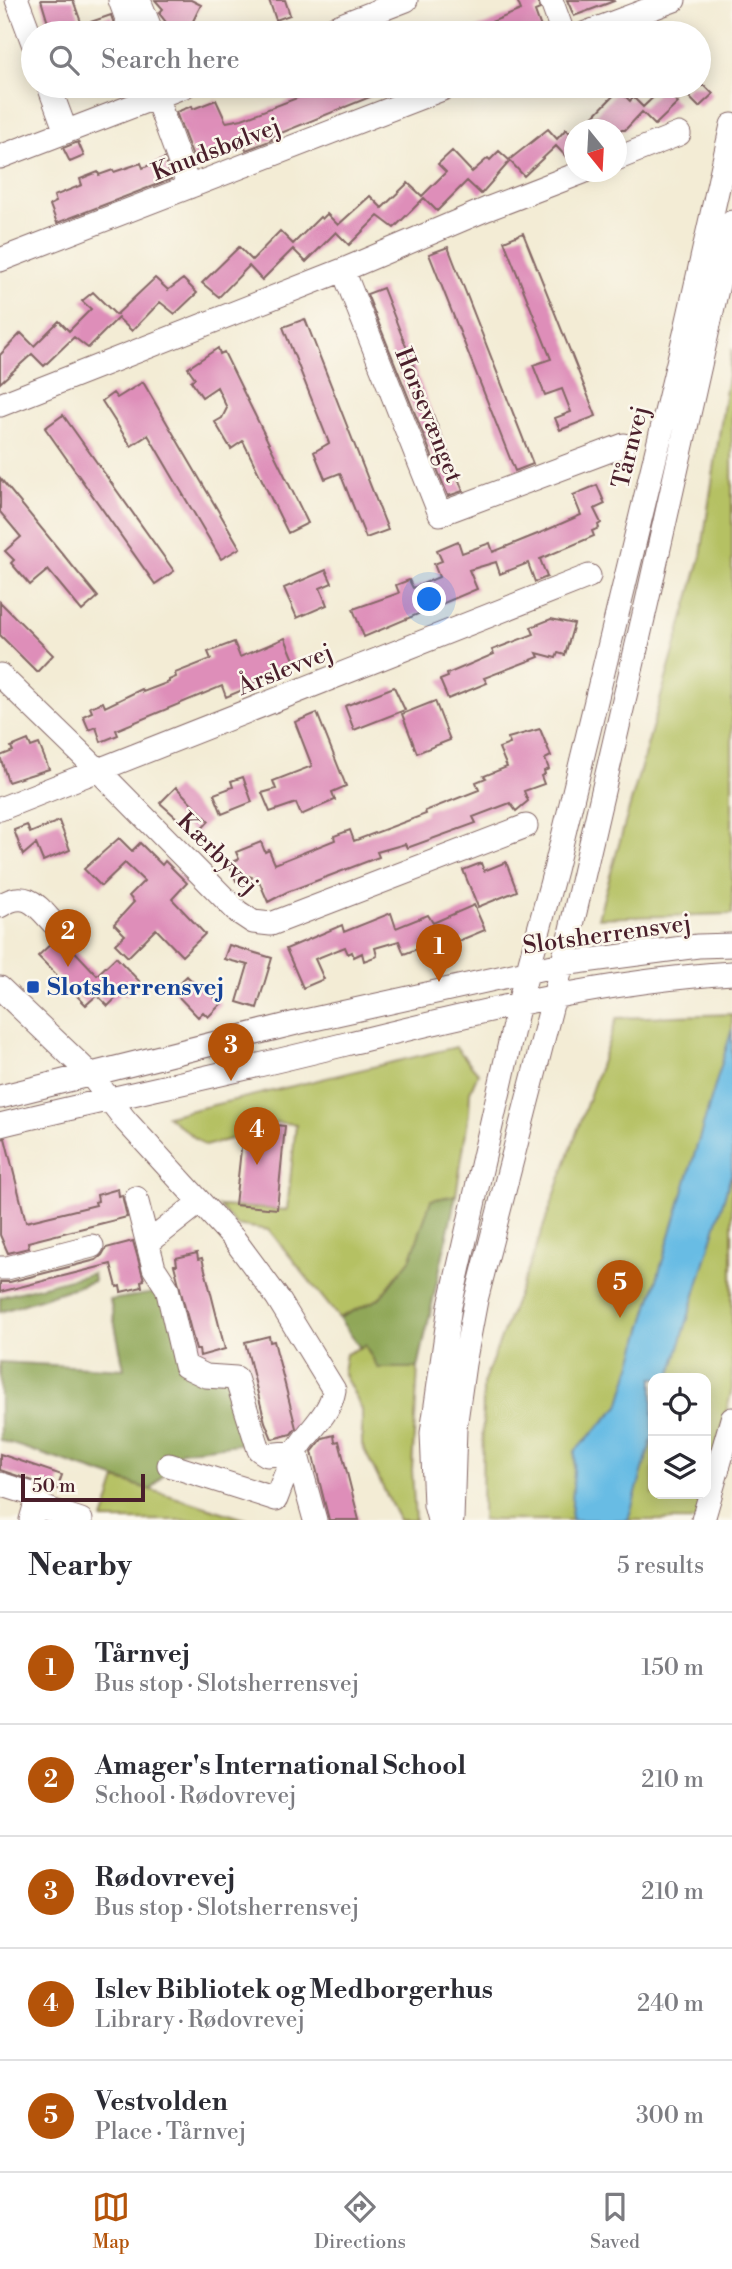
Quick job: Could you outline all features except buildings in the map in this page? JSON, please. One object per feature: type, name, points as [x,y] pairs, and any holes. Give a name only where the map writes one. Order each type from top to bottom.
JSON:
[{"type":"street","points":[[17,0],[25,21]]},
{"type":"street","points":[[120,0],[128,21]]},
{"type":"street","points":[[139,0],[147,21]]},
{"type":"street","points":[[370,21],[407,0]]},
{"type":"street","points":[[551,0],[559,21]]},
{"type":"street","points":[[618,21],[674,0]]},
{"type":"street","points":[[53,98],[66,132]]},
{"type":"street","points":[[0,157],[147,98]]},
{"type":"street","points":[[170,98],[189,187]]},
{"type":"street","name":"Knudsbølvej","points":[[0,260],[419,98]]},
{"type":"street","name":"Tårnvej","points":[[439,1520],[435,1505],[432,1433],[450,1306],[519,1003],[555,870],[732,125]]},
{"type":"street","points":[[627,155],[679,134]]},
{"type":"street","points":[[0,405],[564,179]]},
{"type":"street","name":"Tårnvej","points":[[452,1520],[456,1428],[476,1300],[562,964],[655,570],[732,222]]},
{"type":"street","name":"Horsevænget","points":[[343,270],[440,514],[624,445]]},
{"type":"street","name":"Årslevvej","points":[[0,809],[589,576]]},
{"type":"street","name":"Kærbyvej","points":[[0,675],[238,912],[253,922],[271,924],[526,826]]},
{"type":"street","points":[[0,906],[16,897],[30,899],[58,928]]},
{"type":"street","name":"Slotsherrensvej","points":[[0,1097],[296,1023],[528,971],[698,946],[732,945]]},
{"type":"street","points":[[0,1125],[332,1048],[482,1010],[593,988],[732,972]]},
{"type":"street","points":[[0,988],[90,1074],[108,1099],[234,1239],[277,1297],[334,1390],[332,1405],[310,1430],[296,1452],[276,1499],[169,1465]]},
{"type":"street","points":[[135,1198],[154,1268],[167,1288],[185,1366],[206,1376],[236,1378],[260,1450],[267,1455],[296,1452]]},
{"type":"street","points":[[148,1243],[200,1202]]},
{"type":"street","points":[[0,1268],[92,1246]]},
{"type":"street","points":[[703,1520],[732,1419]]},
{"type":"street","points":[[296,1452],[315,1520]]},
{"type":"street","points":[[0,1484],[38,1496],[34,1513],[81,1520]]},
{"type":"green space","points":[[732,349],[732,914],[598,918],[701,556]]},
{"type":"green space","points":[[732,1014],[732,1389],[711,1471],[711,1373],[648,1373],[648,1499],[704,1499],[698,1520],[482,1520],[483,1384],[532,1259],[617,1018]]},
{"type":"green space","points":[[456,1047],[478,1073],[470,1092],[456,1195],[431,1200],[412,1258],[379,1299],[339,1318],[269,1230],[236,1225],[219,1206],[287,1210],[296,1124],[245,1120],[238,1137],[205,1146],[167,1116]]},
{"type":"green space","points":[[456,1195],[418,1368],[378,1368],[365,1345],[360,1348],[339,1318],[379,1299],[411,1258],[431,1200]]},
{"type":"green space","points":[[93,1273],[94,1281],[0,1312],[0,1297]]},
{"type":"green space","points":[[160,1292],[182,1351],[237,1364],[247,1443],[181,1451],[151,1490],[0,1440],[0,1362],[124,1369],[110,1300]]},
{"type":"green space","points":[[365,1345],[378,1368],[418,1368],[412,1470],[415,1520],[399,1520],[362,1445],[362,1410],[343,1372],[346,1354]]},
{"type":"green space","points":[[116,1479],[248,1520],[103,1520]]},
{"type":"water","points":[[732,1029],[732,1172],[672,1373],[648,1373],[648,1453],[628,1520],[571,1520],[575,1451],[619,1406]]},
{"type":"place","name":"Amager's International School","points":[[68,967]]},
{"type":"place","name":"Tårnvej","points":[[439,982]]},
{"type":"place","name":"Slotsherrensvej","points":[[33,987]]},
{"type":"place","name":"Rødovrevej","points":[[231,1081]]},
{"type":"place","name":"Islev Bibliotek og Medborgerhus","points":[[257,1165]]},
{"type":"place","name":"Vestvolden","points":[[620,1318]]}]
